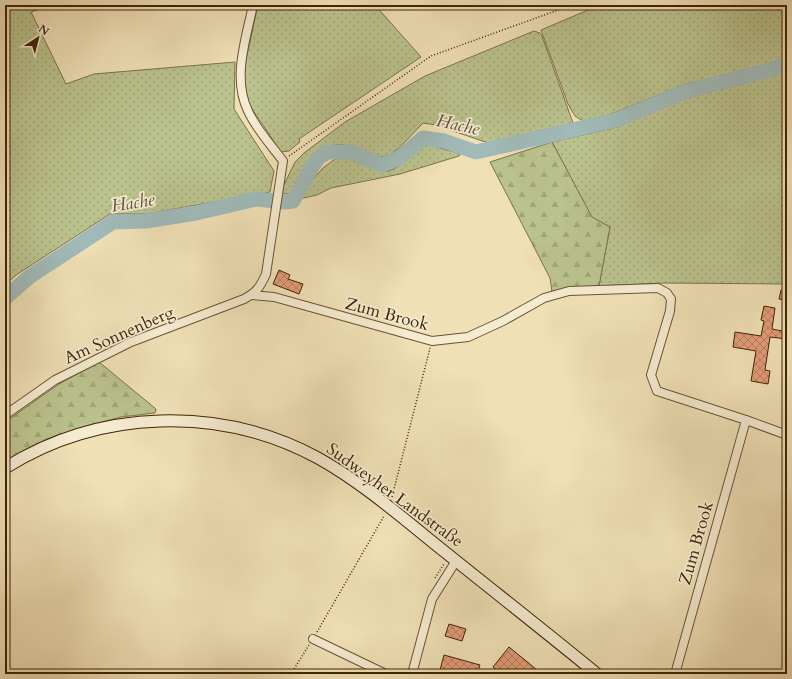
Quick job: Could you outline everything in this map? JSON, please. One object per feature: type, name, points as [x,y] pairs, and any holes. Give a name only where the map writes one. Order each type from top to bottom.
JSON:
[{"type":"main road","name":"Sudweyher Landstraße","points":[[5,468],[49,445],[83,433],[120,424],[144,421],[208,423],[252,431],[273,437],[294,446],[345,474],[597,674]]},
{"type":"street","points":[[252,295],[261,287],[266,274],[283,161],[258,128],[248,111],[240,87],[240,71],[253,5]]},
{"type":"street","name":"Zum Brook","points":[[252,295],[274,297],[432,342],[468,337],[503,321],[544,298],[569,291],[658,288],[667,293],[670,300],[670,311],[651,375],[657,391],[787,435]]},
{"type":"street","name":"Am Sonnenberg","points":[[5,415],[55,380],[124,346],[252,295]]},
{"type":"street","name":"Zum Brook","points":[[675,674],[746,420]]},
{"type":"street","points":[[412,674],[432,599],[456,561]]},
{"type":"street","points":[[313,639],[386,674]]},
{"type":"path","points":[[283,161],[313,138],[431,56],[572,5]]},
{"type":"path","points":[[290,674],[313,639],[389,508],[432,342]]},
{"type":"green space","points":[[6,5],[52,5],[31,12],[66,84],[94,74],[235,62],[234,109],[274,171],[270,192],[146,214],[110,214],[16,275],[5,285]]},
{"type":"green space","points":[[258,5],[375,5],[421,57],[299,139],[300,142],[289,151],[281,152],[250,106],[243,86],[244,69]]},
{"type":"green space","points":[[600,5],[787,5],[787,58],[745,71],[686,84],[601,118],[583,121],[575,116],[568,104],[541,30]]},
{"type":"green space","points":[[534,31],[540,33],[542,36],[573,123],[491,144],[436,125],[423,123],[398,148],[389,155],[383,157],[345,145],[328,147],[314,157],[299,182],[289,194],[285,194],[281,191],[295,162],[304,153],[345,122],[425,76]]},
{"type":"green space","points":[[787,68],[787,284],[663,283],[599,286],[610,227],[592,218],[552,142],[617,127],[686,98],[772,75]]},
{"type":"green space","points":[[552,142],[592,217],[610,227],[599,286],[552,292],[550,278],[490,162]]},
{"type":"green space","points":[[426,144],[461,154],[459,156],[400,174],[331,188],[317,195],[299,199],[297,198],[297,196],[323,168],[335,159],[344,157],[380,171],[389,171],[397,167]]},
{"type":"green space","points":[[99,362],[156,409],[155,413],[121,417],[84,427],[47,439],[5,461],[5,422],[59,384]]},
{"type":"building","points":[[279,270],[290,275],[288,279],[303,284],[299,294],[273,284]]},
{"type":"building","points":[[781,290],[787,291],[787,300],[779,299]]},
{"type":"building","points":[[764,306],[775,308],[772,329],[787,332],[787,339],[770,337],[765,370],[770,371],[768,384],[751,381],[756,351],[733,347],[735,332],[761,336],[764,321],[761,320]]},
{"type":"building","points":[[449,624],[466,629],[462,641],[445,636]]},
{"type":"building","points":[[509,647],[542,674],[496,674],[498,671],[493,667]]},
{"type":"building","points":[[444,655],[480,665],[477,674],[439,674]]},
{"type":"waterway","name":"Hache","points":[[5,298],[29,277],[113,222],[146,221],[196,213],[256,199],[285,202],[293,201],[318,158],[327,152],[351,152],[382,165],[399,158],[423,138],[444,141],[476,152],[616,120],[687,91],[770,70],[787,63]]}]
